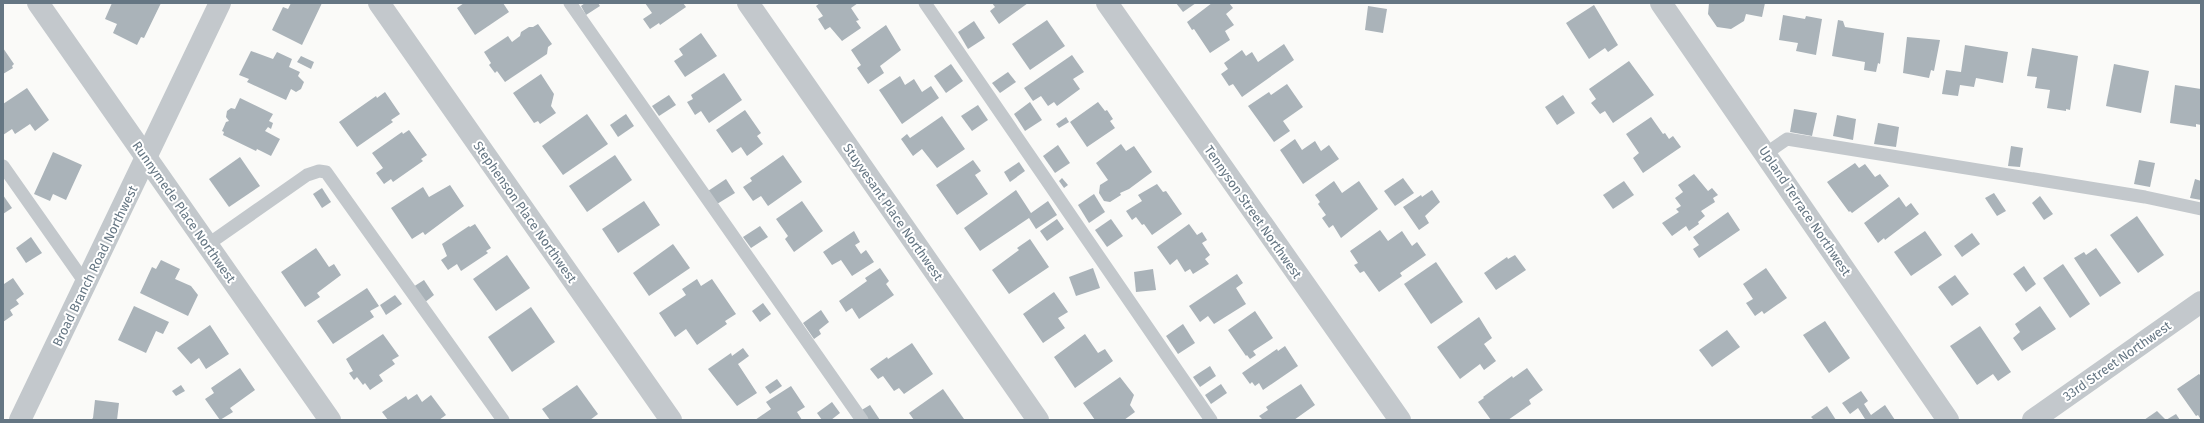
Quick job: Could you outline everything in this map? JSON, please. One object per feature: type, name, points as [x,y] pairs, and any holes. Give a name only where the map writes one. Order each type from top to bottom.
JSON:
[{"type":"street","name":"Runnymede Place Northwest","points":[[38,3],[330,420]]},
{"type":"street","name":"Broad Branch Road Northwest","points":[[20,420],[147,159],[220,3]]},
{"type":"street","name":"Stephenson Place Northwest","points":[[379,3],[671,420]]},
{"type":"street","name":"Stuyvesant Place Northwest","points":[[748,3],[1038,420]]},
{"type":"street","name":"Tennyson Street Northwest","points":[[1107,3],[1400,420]]},
{"type":"street","name":"Upland Terrace Northwest","points":[[1661,3],[1948,420]]},
{"type":"street","name":"33rd Street Northwest","points":[[2033,420],[2201,302]]},
{"type":"lane","points":[[570,3],[862,420]]},
{"type":"lane","points":[[926,3],[1211,420]]},
{"type":"lane","points":[[1765,154],[1787,139],[2145,197],[2201,209]]},
{"type":"lane","points":[[3,166],[86,284]]},
{"type":"lane","points":[[207,245],[307,175],[319,170],[326,172],[503,420]]},
{"type":"building","points":[[112,3],[161,3],[144,38],[141,37],[137,45],[113,33],[117,24],[105,19]]},
{"type":"building","points":[[291,3],[322,3],[302,45],[272,30],[283,7],[288,9]]},
{"type":"building","points":[[464,3],[503,3],[509,12],[475,35],[457,8]]},
{"type":"building","points":[[585,3],[598,3],[600,6],[586,15],[581,6]]},
{"type":"building","points":[[645,3],[683,3],[686,7],[660,25],[659,23],[650,29],[643,19],[652,13]]},
{"type":"building","points":[[820,3],[858,3],[851,8],[859,20],[856,21],[861,28],[842,41],[830,27],[825,30],[818,19],[823,16],[816,6]]},
{"type":"building","points":[[992,3],[1028,3],[999,24],[990,11],[995,7]]},
{"type":"building","points":[[1176,3],[1196,3],[1183,12]]},
{"type":"building","points":[[1212,3],[1229,3],[1233,8],[1226,14],[1234,25],[1225,31],[1230,40],[1210,53],[1194,29],[1192,30],[1187,22]]},
{"type":"building","points":[[1709,3],[1765,3],[1762,17],[1746,14],[1744,21],[1731,29],[1717,27],[1708,14]]},
{"type":"building","points":[[1594,5],[1618,45],[1608,52],[1605,48],[1589,59],[1566,23]]},
{"type":"building","points":[[1368,6],[1387,9],[1383,33],[1365,30]]},
{"type":"building","points":[[1783,15],[1805,19],[1806,16],[1822,19],[1816,55],[1796,51],[1798,43],[1779,40]]},
{"type":"building","points":[[1047,20],[1065,46],[1030,70],[1012,44]]},
{"type":"building","points":[[1838,20],[1843,21],[1845,27],[1884,33],[1880,64],[1878,63],[1876,72],[1864,70],[1865,62],[1832,56]]},
{"type":"building","points":[[974,21],[985,38],[968,49],[958,32]]},
{"type":"building","points":[[538,24],[552,44],[548,47],[547,54],[505,82],[497,71],[495,73],[489,65],[491,63],[484,52],[508,36],[512,42],[520,36],[521,32]]},
{"type":"building","points":[[886,25],[901,50],[880,66],[884,73],[868,84],[857,68],[861,65],[851,50]]},
{"type":"building","points":[[701,33],[717,56],[685,77],[674,61],[683,55],[679,49]]},
{"type":"building","points":[[1907,37],[1940,40],[1934,71],[1931,70],[1929,78],[1903,73]]},
{"type":"building","points":[[1284,44],[1294,60],[1242,97],[1233,84],[1229,86],[1221,74],[1228,69],[1224,63],[1242,50],[1246,56],[1252,52],[1258,62]]},
{"type":"building","points":[[1965,45],[2008,52],[2003,83],[1976,78],[1974,87],[1960,85],[1958,96],[1942,94],[1946,70],[1961,72]]},
{"type":"building","points":[[3,48],[14,64],[12,66],[13,68],[3,74]]},
{"type":"building","points":[[2032,48],[2078,56],[2070,110],[2066,109],[2066,111],[2047,108],[2050,90],[2035,88],[2037,77],[2027,76]]},
{"type":"building","points":[[251,51],[273,59],[277,52],[292,59],[289,67],[300,72],[298,76],[304,82],[301,89],[296,92],[291,89],[286,100],[247,82],[249,79],[239,75]]},
{"type":"building","points":[[1072,55],[1084,72],[1073,79],[1080,89],[1057,106],[1054,102],[1048,106],[1041,96],[1033,101],[1024,88]]},
{"type":"building","points":[[301,56],[314,62],[311,69],[297,62]]},
{"type":"building","points":[[1629,61],[1654,95],[1613,123],[1605,111],[1600,114],[1591,103],[1596,99],[1589,89]]},
{"type":"building","points":[[951,64],[963,81],[946,93],[934,76]]},
{"type":"building","points":[[2114,64],[2149,71],[2141,113],[2106,106]]},
{"type":"building","points":[[1008,72],[1016,82],[1000,93],[992,83]]},
{"type":"building","points":[[724,73],[742,100],[709,123],[701,111],[695,115],[687,102],[693,99],[691,95]]},
{"type":"building","points":[[541,74],[554,94],[551,106],[556,113],[540,124],[538,121],[534,123],[513,93]]},
{"type":"building","points":[[900,76],[905,85],[914,79],[922,92],[931,86],[939,98],[902,124],[879,90]]},
{"type":"building","points":[[1287,84],[1303,107],[1283,121],[1290,131],[1274,142],[1248,106],[1269,92],[1271,95]]},
{"type":"building","points":[[2175,85],[2201,89],[2201,125],[2196,124],[2196,127],[2170,123]]},
{"type":"building","points":[[27,88],[49,120],[35,131],[30,124],[15,134],[12,129],[3,135],[3,104]]},
{"type":"building","points":[[385,92],[400,114],[391,120],[393,122],[357,147],[339,122],[376,96],[377,98]]},
{"type":"building","points":[[669,95],[676,105],[659,116],[652,106]]},
{"type":"building","points":[[1563,95],[1575,113],[1557,125],[1545,107]]},
{"type":"building","points":[[240,98],[273,114],[269,121],[273,123],[271,129],[268,127],[265,131],[280,139],[271,156],[257,149],[256,151],[223,135],[224,132],[222,131],[226,122],[229,121],[226,117],[227,111],[231,108],[235,109]]},
{"type":"building","points":[[1030,102],[1042,120],[1025,131],[1014,114]]},
{"type":"building","points":[[1098,102],[1105,111],[1107,110],[1113,119],[1110,121],[1115,128],[1087,147],[1070,122]]},
{"type":"building","points":[[978,105],[988,120],[972,131],[961,116]]},
{"type":"building","points":[[1794,109],[1817,113],[1812,136],[1790,132]]},
{"type":"building","points":[[745,110],[761,133],[757,136],[763,144],[747,156],[741,147],[732,153],[716,130]]},
{"type":"building","points":[[587,114],[608,144],[563,175],[542,146]]},
{"type":"building","points":[[626,114],[634,126],[618,137],[610,125]]},
{"type":"building","points":[[1837,115],[1856,119],[1853,140],[1833,136]]},
{"type":"building","points":[[942,116],[965,149],[937,168],[922,149],[913,156],[901,139],[907,134],[910,138]]},
{"type":"building","points":[[1066,117],[1069,122],[1059,128],[1056,124]]},
{"type":"building","points":[[1651,117],[1663,134],[1665,133],[1669,139],[1673,136],[1681,147],[1643,173],[1633,158],[1639,153],[1626,134]]},
{"type":"building","points":[[1878,123],[1899,127],[1896,147],[1874,144]]},
{"type":"building","points":[[409,130],[427,155],[421,159],[423,161],[393,182],[391,179],[384,184],[376,173],[383,168],[372,153],[402,132],[403,134]]},
{"type":"building","points":[[1295,139],[1302,150],[1315,141],[1321,151],[1329,145],[1339,159],[1303,184],[1280,150]]},
{"type":"building","points":[[1121,144],[1126,151],[1134,146],[1152,172],[1129,189],[1120,193],[1121,195],[1110,202],[1104,201],[1099,193],[1100,185],[1108,180],[1096,163]]},
{"type":"building","points":[[1058,145],[1070,163],[1055,173],[1043,156]]},
{"type":"building","points":[[2011,146],[2023,148],[2020,167],[2008,166]]},
{"type":"building","points":[[53,152],[82,165],[66,200],[53,194],[50,201],[34,194]]},
{"type":"building","points":[[615,155],[632,180],[587,212],[569,186]]},
{"type":"building","points":[[783,155],[802,182],[768,206],[761,196],[753,201],[743,187],[752,181],[750,178]]},
{"type":"building","points":[[240,157],[260,186],[229,207],[209,179]]},
{"type":"building","points":[[973,160],[981,171],[975,175],[988,194],[957,215],[936,185]]},
{"type":"building","points":[[2139,160],[2155,163],[2150,187],[2134,184]]},
{"type":"building","points":[[1019,162],[1025,171],[1010,182],[1004,172]]},
{"type":"building","points":[[1855,163],[1859,168],[1865,164],[1875,177],[1880,174],[1889,186],[1852,213],[1850,211],[1849,212],[1827,182]]},
{"type":"building","points":[[1694,174],[1708,191],[1712,188],[1718,195],[1713,198],[1715,202],[1701,211],[1705,216],[1698,222],[1699,224],[1689,231],[1686,226],[1672,236],[1662,223],[1679,212],[1676,209],[1681,206],[1675,198],[1683,192],[1678,185]]},
{"type":"building","points":[[1062,178],[1068,185],[1064,188],[1059,181]]},
{"type":"building","points":[[1403,178],[1414,193],[1395,206],[1384,191]]},
{"type":"building","points":[[726,179],[735,193],[717,204],[708,191]]},
{"type":"building","points":[[2195,179],[2201,181],[2201,200],[2190,198]]},
{"type":"building","points":[[1334,181],[1342,193],[1359,181],[1378,209],[1341,238],[1333,225],[1329,228],[1322,218],[1326,215],[1318,204],[1320,202],[1315,195]]},
{"type":"building","points":[[1624,181],[1634,195],[1613,209],[1603,195]]},
{"type":"building","points":[[1157,184],[1163,192],[1166,191],[1182,214],[1152,235],[1144,224],[1142,225],[1136,217],[1132,220],[1126,211],[1142,201],[1138,195]]},
{"type":"building","points":[[450,185],[464,206],[425,235],[423,232],[412,239],[391,208],[423,187],[429,197]]},
{"type":"building","points":[[322,188],[331,202],[322,208],[313,194]]},
{"type":"building","points":[[1016,190],[1031,213],[1048,201],[1057,215],[1036,229],[1029,218],[980,251],[964,228]]},
{"type":"building","points":[[1432,190],[1440,202],[1425,216],[1429,223],[1419,230],[1403,207],[1421,195],[1422,197]]},
{"type":"building","points":[[1994,193],[2006,211],[1997,216],[1985,198]]},
{"type":"building","points":[[1094,194],[1105,212],[1089,223],[1078,205]]},
{"type":"building","points":[[3,195],[12,208],[3,214]]},
{"type":"building","points":[[2040,196],[2053,214],[2044,220],[2032,203]]},
{"type":"building","points":[[1899,197],[1906,207],[1911,203],[1919,214],[1885,240],[1884,238],[1878,243],[1864,223]]},
{"type":"building","points":[[644,201],[660,225],[618,253],[602,229]]},
{"type":"building","points":[[802,201],[823,231],[794,252],[785,239],[788,236],[776,219]]},
{"type":"building","points":[[1728,212],[1740,230],[1699,258],[1693,249],[1699,245],[1693,237]]},
{"type":"building","points":[[2137,216],[2164,255],[2138,273],[2110,235]]},
{"type":"building","points":[[1057,219],[1064,229],[1047,241],[1040,231]]},
{"type":"building","points":[[1111,219],[1123,236],[1107,247],[1095,230]]},
{"type":"building","points":[[475,224],[491,248],[486,251],[488,253],[461,271],[457,264],[448,270],[441,260],[447,256],[442,244],[469,226],[470,227]]},
{"type":"building","points":[[1189,224],[1197,235],[1202,232],[1207,240],[1202,243],[1210,255],[1205,259],[1209,264],[1193,274],[1190,269],[1185,272],[1177,259],[1170,265],[1157,247]]},
{"type":"building","points":[[760,226],[768,237],[751,248],[743,237]]},
{"type":"building","points":[[1380,230],[1388,241],[1402,231],[1412,246],[1417,242],[1426,255],[1400,273],[1402,276],[1379,292],[1364,271],[1360,273],[1354,265],[1358,263],[1350,251]]},
{"type":"building","points":[[854,231],[860,242],[855,245],[861,254],[866,250],[874,262],[852,276],[841,260],[832,265],[823,252]]},
{"type":"building","points":[[1925,231],[1942,255],[1911,276],[1894,252]]},
{"type":"building","points":[[1972,233],[1980,244],[1962,257],[1954,246]]},
{"type":"building","points":[[31,237],[42,253],[26,263],[16,248]]},
{"type":"building","points":[[1030,239],[1049,267],[1009,294],[992,270],[1019,250],[1017,248]]},
{"type":"building","points":[[673,244],[690,268],[649,296],[633,273]]},
{"type":"building","points":[[316,248],[329,267],[334,264],[341,275],[317,293],[320,297],[305,307],[281,272]]},
{"type":"building","points":[[2096,248],[2121,283],[2100,297],[2074,258],[2084,252],[2086,255]]},
{"type":"building","points":[[507,255],[530,288],[496,311],[473,279]]},
{"type":"building","points":[[1515,255],[1526,270],[1496,290],[1484,273],[1507,257],[1508,259]]},
{"type":"building","points":[[161,260],[180,269],[175,279],[191,286],[198,295],[188,316],[140,293],[152,267],[156,269]]},
{"type":"building","points":[[1436,262],[1463,302],[1431,324],[1404,284]]},
{"type":"building","points":[[2063,264],[2090,304],[2070,318],[2043,278]]},
{"type":"building","points":[[2024,266],[2036,284],[2026,292],[2013,274]]},
{"type":"building","points":[[880,268],[889,281],[886,284],[894,295],[859,319],[852,308],[846,312],[839,301],[867,281],[865,278]]},
{"type":"building","points":[[1093,268],[1100,288],[1076,296],[1069,277]]},
{"type":"building","points":[[1766,268],[1787,298],[1764,314],[1762,311],[1755,316],[1746,303],[1753,299],[1743,284]]},
{"type":"building","points":[[1153,269],[1156,290],[1136,292],[1134,272]]},
{"type":"building","points":[[1237,274],[1243,283],[1236,288],[1246,304],[1214,324],[1208,316],[1200,322],[1189,306]]},
{"type":"building","points":[[1955,275],[1969,294],[1952,306],[1938,287]]},
{"type":"building","points":[[13,278],[24,294],[16,300],[19,304],[10,310],[13,315],[3,322],[3,282],[4,284]]},
{"type":"building","points":[[697,279],[701,286],[712,279],[736,314],[725,321],[727,324],[697,345],[686,329],[675,337],[659,313],[686,295],[682,289]]},
{"type":"building","points":[[424,280],[434,295],[424,303],[413,287]]},
{"type":"building","points":[[367,288],[379,306],[370,311],[374,317],[333,344],[317,321]]},
{"type":"building","points":[[1054,292],[1068,312],[1058,318],[1065,328],[1043,343],[1023,314]]},
{"type":"building","points":[[395,295],[402,304],[386,315],[380,305]]},
{"type":"building","points":[[763,303],[771,314],[760,322],[752,311]]},
{"type":"building","points":[[134,306],[169,322],[163,334],[156,331],[146,353],[118,340]]},
{"type":"building","points":[[2040,306],[2056,329],[2022,351],[2013,338],[2020,332],[2015,324]]},
{"type":"building","points":[[531,307],[555,342],[512,372],[488,337]]},
{"type":"building","points":[[821,310],[829,322],[819,330],[821,334],[814,339],[803,323]]},
{"type":"building","points":[[1255,311],[1273,338],[1253,351],[1256,355],[1250,359],[1247,355],[1246,356],[1228,330]]},
{"type":"building","points":[[1479,317],[1492,338],[1484,344],[1496,361],[1484,370],[1480,364],[1460,379],[1437,347]]},
{"type":"building","points":[[1825,321],[1850,358],[1829,373],[1803,335]]},
{"type":"building","points":[[1183,324],[1195,343],[1178,354],[1166,336]]},
{"type":"building","points":[[210,325],[229,354],[206,369],[199,358],[191,364],[177,348]]},
{"type":"building","points":[[1980,326],[2011,372],[1998,381],[1993,374],[1977,385],[1950,346]]},
{"type":"building","points":[[1727,330],[1740,347],[1712,367],[1699,350]]},
{"type":"building","points":[[383,334],[399,356],[392,360],[395,364],[379,375],[383,381],[370,390],[365,383],[363,385],[357,377],[354,380],[349,373],[353,371],[346,359]]},
{"type":"building","points":[[1085,334],[1098,353],[1105,349],[1113,361],[1075,388],[1054,357]]},
{"type":"building","points":[[912,343],[933,374],[904,394],[899,388],[894,391],[883,376],[878,379],[870,369],[887,357],[888,359]]},
{"type":"building","points":[[1285,346],[1298,366],[1263,390],[1259,383],[1255,386],[1252,382],[1250,384],[1242,373],[1277,349],[1278,351]]},
{"type":"building","points":[[743,348],[749,356],[738,364],[757,393],[737,406],[708,369],[731,353],[732,356]]},
{"type":"building","points":[[1210,366],[1216,376],[1200,387],[1193,377]]},
{"type":"building","points":[[240,368],[255,390],[230,408],[233,412],[220,420],[205,399],[214,393],[211,388]]},
{"type":"building","points":[[1527,368],[1543,390],[1529,400],[1531,404],[1508,420],[1491,420],[1478,402],[1512,376],[1513,378]]},
{"type":"building","points":[[2199,374],[2201,376],[2201,420],[2198,415],[2196,416],[2177,389]]},
{"type":"building","points":[[1120,377],[1134,395],[1130,405],[1135,412],[1124,420],[1095,420],[1083,403]]},
{"type":"building","points":[[777,379],[782,386],[770,394],[765,387]]},
{"type":"building","points":[[1221,384],[1227,393],[1211,404],[1205,395]]},
{"type":"building","points":[[1301,384],[1315,405],[1294,420],[1263,420],[1259,416],[1268,410],[1266,407]]},
{"type":"building","points":[[181,385],[185,391],[176,396],[172,391]]},
{"type":"building","points":[[577,385],[598,414],[590,420],[550,420],[542,409]]},
{"type":"building","points":[[791,386],[805,407],[797,412],[802,420],[755,420],[771,409],[766,402]]},
{"type":"building","points":[[943,389],[964,419],[914,420],[909,413]]},
{"type":"building","points":[[1861,391],[1868,401],[1864,404],[1871,415],[1885,405],[1895,420],[1864,420],[1865,419],[1858,408],[1850,414],[1842,403]]},
{"type":"building","points":[[417,394],[422,402],[431,395],[446,415],[439,420],[388,420],[382,412],[406,396],[408,400]]},
{"type":"building","points":[[95,400],[119,403],[117,420],[91,420],[93,418]]},
{"type":"building","points":[[832,402],[840,413],[831,420],[822,420],[817,413]]},
{"type":"building","points":[[870,405],[880,420],[866,420],[860,411]]},
{"type":"building","points":[[1827,406],[1836,420],[1814,420],[1811,417]]},
{"type":"building","points":[[2157,411],[2166,420],[2144,420]]},
{"type":"building","points":[[2176,414],[2180,420],[2166,420]]}]
